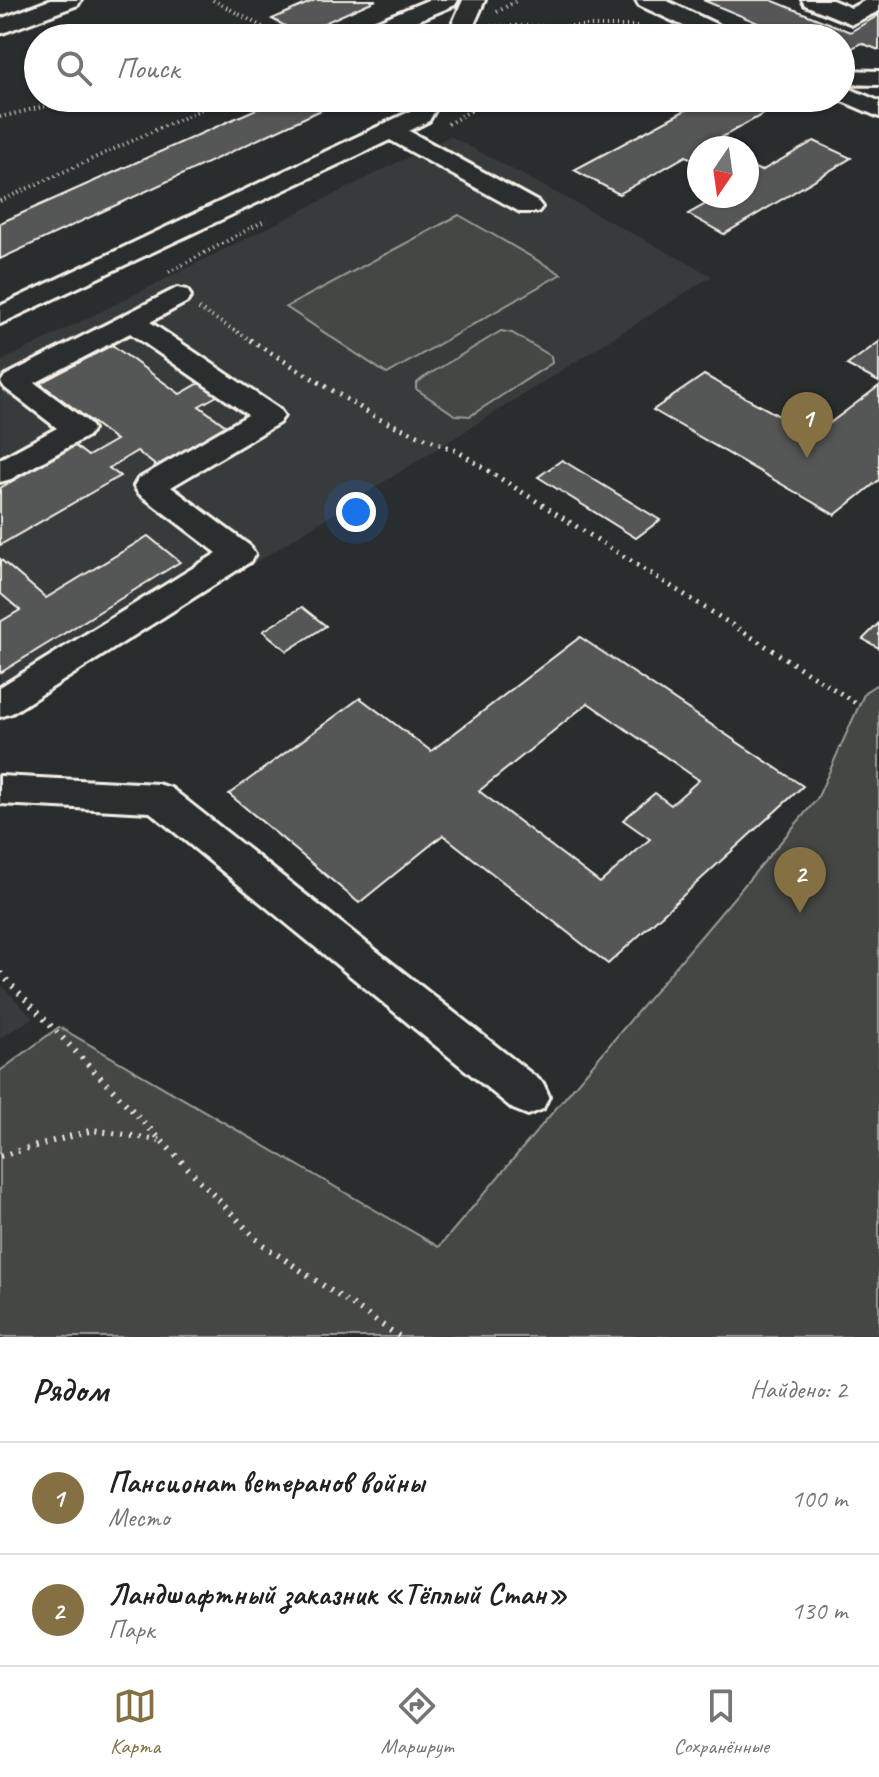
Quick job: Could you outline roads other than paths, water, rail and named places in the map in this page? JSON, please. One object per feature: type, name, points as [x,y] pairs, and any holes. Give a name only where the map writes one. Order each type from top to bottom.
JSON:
[{"type":"lane","points":[[0,27],[70,0]]},
{"type":"lane","points":[[390,24],[447,0]]},
{"type":"lane","points":[[463,24],[474,0]]},
{"type":"lane","points":[[647,0],[698,24]]},
{"type":"lane","points":[[813,0],[852,17],[879,2]]},
{"type":"lane","points":[[855,81],[879,78]]},
{"type":"lane","points":[[855,85],[879,91]]},
{"type":"lane","points":[[855,91],[879,110]]},
{"type":"lane","points":[[0,316],[402,136],[422,112]]},
{"type":"lane","points":[[402,136],[529,207]]},
{"type":"lane","points":[[0,472],[78,429],[15,382],[177,296]]},
{"type":"lane","points":[[0,704],[239,554],[149,486],[269,416],[131,321]]},
{"type":"lane","points":[[0,790],[158,798],[528,1096]]},
{"type":"place","name":"Пансионат ветеранов войны","points":[[807,458]]},
{"type":"place","name":"Ландшафтный заказник «Тёплый Стан»","points":[[800,913]]}]
